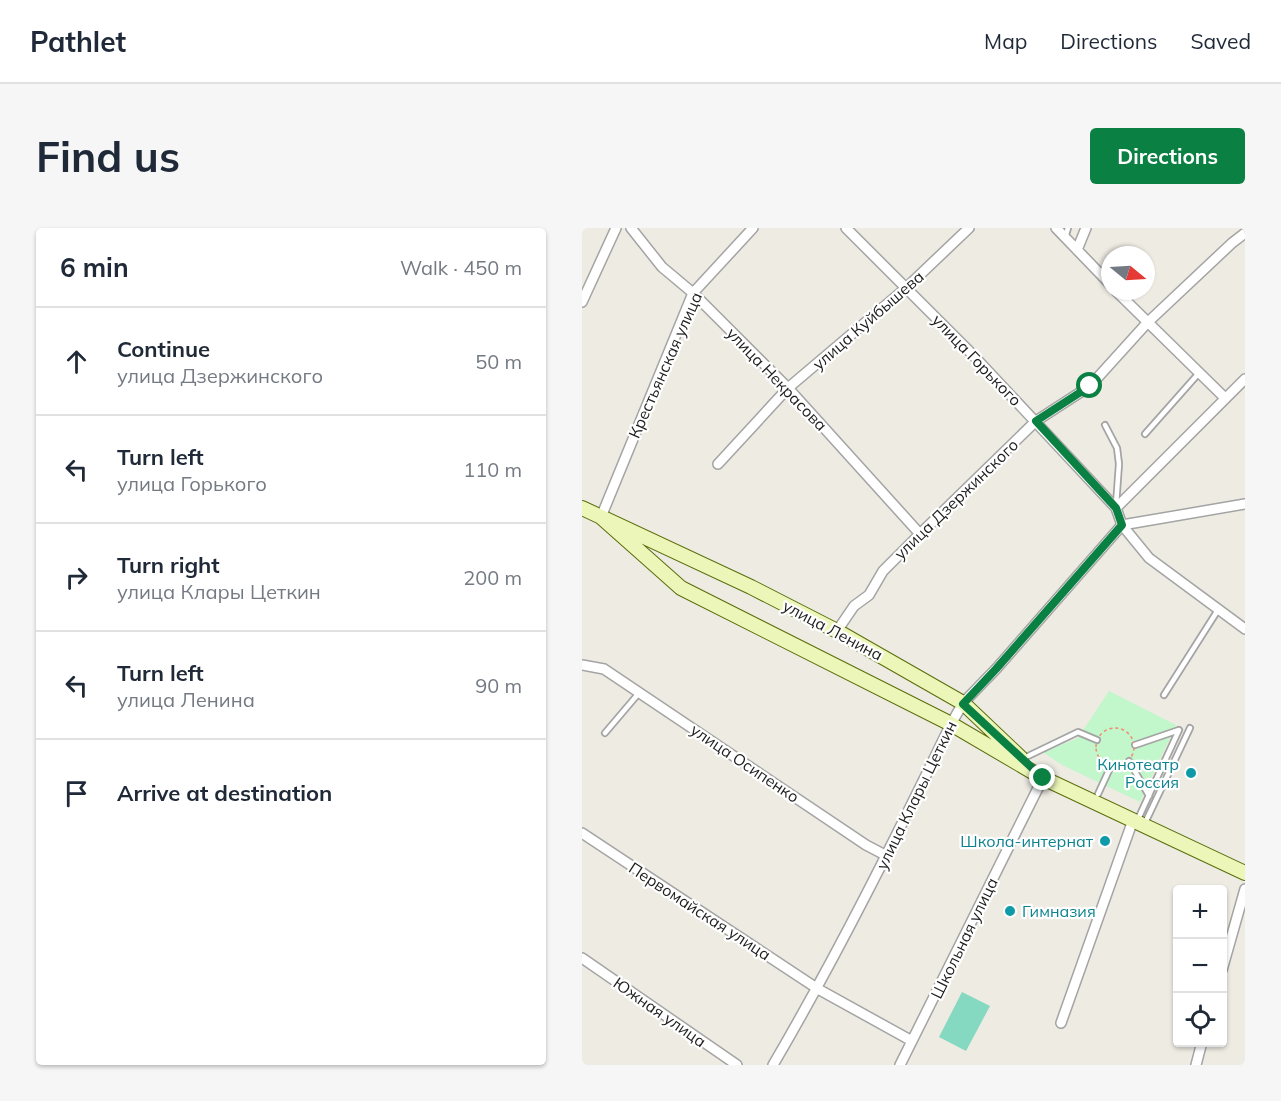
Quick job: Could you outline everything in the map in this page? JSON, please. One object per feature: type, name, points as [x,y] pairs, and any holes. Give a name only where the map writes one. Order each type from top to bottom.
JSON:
[{"type":"main road","name":"улица Ленина","points":[[582,508],[751,587],[837,631],[963,704],[1043,778]]},
{"type":"main road","name":"улица Ленина","points":[[601,517],[681,588],[951,724],[1043,778],[1245,873]]},
{"type":"street","points":[[582,302],[616,228]]},
{"type":"street","name":"улица Некрасова","points":[[631,228],[662,267],[693,293],[788,388],[920,534]]},
{"type":"street","name":"Крестьянская улица","points":[[601,517],[693,293],[753,228]]},
{"type":"street","name":"улица Горького","points":[[846,228],[1036,421],[1116,508],[1122,525],[1149,558],[1245,629]]},
{"type":"street","name":"улица Куйбышева","points":[[718,464],[788,388],[906,288],[969,228]]},
{"type":"street","points":[[1056,228],[1067,233],[1077,250],[1101,275]]},
{"type":"street","points":[[1077,250],[1086,228]]},
{"type":"street","name":"улица Дзержинского","points":[[837,631],[854,606],[869,595],[882,571],[1036,421],[1090,386],[1147,323],[1245,233]]},
{"type":"street","points":[[1125,300],[1225,398]]},
{"type":"street","points":[[1116,508],[1245,379]]},
{"type":"street","points":[[1122,525],[1245,504]]},
{"type":"street","name":"улица Клары Цеткин","points":[[773,1065],[818,989],[963,704],[1122,525]]},
{"type":"street","name":"улица Осипенко","points":[[582,665],[604,669],[866,845],[887,856]]},
{"type":"street","name":"Школьная улица","points":[[900,1065],[1043,778]]},
{"type":"street","points":[[1061,1023],[1138,822]]},
{"type":"street","name":"Первомайская улица","points":[[582,833],[818,989],[912,1041]]},
{"type":"street","points":[[1227,953],[1245,890]]},
{"type":"street","name":"Южная улица","points":[[582,958],[737,1065]]},
{"type":"street","points":[[1196,1065],[1201,1047]]},
{"type":"lane","points":[[1145,434],[1199,373]]},
{"type":"lane","points":[[1105,425],[1117,448],[1119,464],[1116,508]]},
{"type":"lane","points":[[1164,695],[1218,610]]},
{"type":"lane","points":[[605,733],[639,693]]},
{"type":"lane","points":[[1138,822],[1190,728]]},
{"type":"lane","points":[[1134,745],[1179,730],[1138,822]]},
{"type":"lane","points":[[1022,759],[1078,732],[1097,740]]},
{"type":"lane","points":[[1129,761],[1149,796]]},
{"type":"lane","points":[[1098,794],[1111,766]]},
{"type":"path","points":[[1118,728],[1129,733],[1134,751],[1124,765],[1111,766],[1100,759],[1097,753],[1097,740],[1105,730],[1118,728]]},
{"type":"green space","points":[[1109,691],[1176,725],[1140,802],[1062,765],[1043,752],[1078,738]]},
{"type":"green space","points":[[962,992],[990,1006],[966,1051],[939,1037]]},
{"type":"place","name":"Кинотеатр Россия","points":[[1191,773]]},
{"type":"place","name":"Школа-интернат","points":[[1105,841]]},
{"type":"place","name":"Гимназия","points":[[1010,911]]},
{"type":"route","points":[[1043,778],[963,704],[1122,525],[1116,508],[1036,421],[1090,386]]}]
